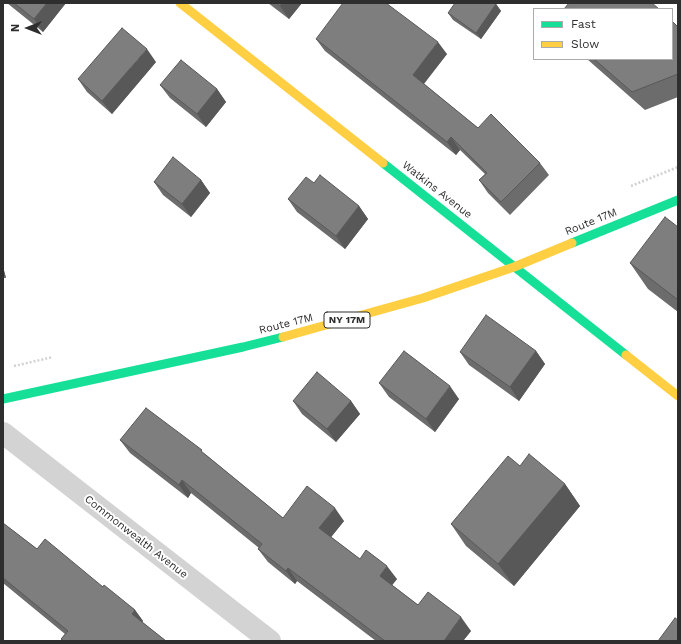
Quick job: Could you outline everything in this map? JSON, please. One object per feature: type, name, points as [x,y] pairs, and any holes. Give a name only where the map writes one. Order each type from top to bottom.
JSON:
[{"type":"main road","name":"Watkins Avenue","points":[[180,3],[678,396]]},
{"type":"main road","name":"Route 17M","points":[[3,399],[243,347],[329,325],[423,298],[514,267],[678,200]]},
{"type":"street","name":"Commonwealth Avenue","points":[[3,433],[270,641]]},
{"type":"path","points":[[631,186],[678,167]]},
{"type":"path","points":[[14,366],[60,356]]},
{"type":"building","points":[[14,3],[47,3],[34,19]]},
{"type":"building","points":[[343,3],[386,3],[438,42],[413,75],[478,128],[491,114],[540,163],[501,202],[479,180],[487,173],[451,137],[447,142],[316,39]]},
{"type":"building","points":[[455,3],[496,4],[476,33],[448,13]]},
{"type":"building","points":[[569,3],[652,3],[658,8],[565,8]]},
{"type":"building","points":[[673,22],[678,27],[678,74],[632,92],[595,60],[673,60]]},
{"type":"building","points":[[122,28],[147,49],[102,101],[78,79]]},
{"type":"building","points":[[181,60],[217,89],[197,114],[160,85]]},
{"type":"building","points":[[173,157],[201,180],[182,204],[154,182]]},
{"type":"building","points":[[320,175],[359,206],[336,236],[288,199],[306,177],[314,183]]},
{"type":"building","points":[[665,217],[678,227],[678,300],[630,263]]},
{"type":"building","points":[[486,315],[536,351],[510,387],[460,352]]},
{"type":"building","points":[[404,351],[450,386],[426,419],[379,383]]},
{"type":"building","points":[[317,372],[351,401],[327,429],[293,401]]},
{"type":"building","points":[[146,408],[202,450],[201,451],[283,518],[307,486],[335,508],[319,528],[360,559],[366,550],[387,566],[380,576],[418,605],[428,592],[461,617],[444,641],[385,641],[288,568],[286,571],[258,549],[262,544],[182,480],[179,485],[120,440]]},
{"type":"building","points":[[529,454],[565,484],[498,564],[451,524],[508,456],[520,466]]},
{"type":"building","points":[[3,523],[37,549],[45,539],[103,587],[104,585],[135,610],[132,614],[166,641],[64,641],[61,639],[68,631],[3,578]]},
{"type":"building","points":[[675,618],[678,620],[678,641],[658,641]]},
{"type":"traffic: fast","points":[[383,163],[626,355]]},
{"type":"traffic: fast","points":[[572,243],[678,200]]},
{"type":"traffic: fast","points":[[3,399],[283,337]]},
{"type":"traffic: slow","points":[[180,3],[383,163]]},
{"type":"traffic: slow","points":[[283,337],[423,298],[514,267],[572,243]]},
{"type":"traffic: slow","points":[[626,355],[678,396]]}]
